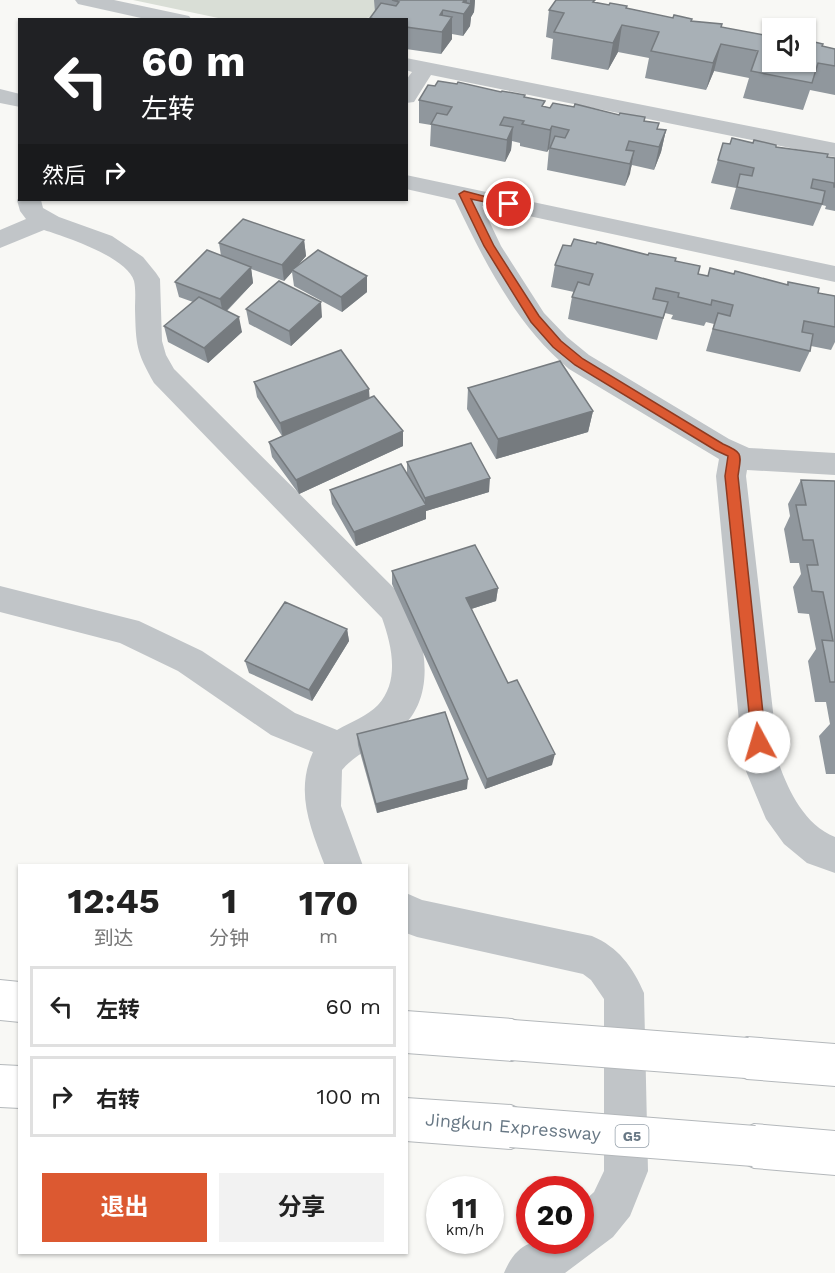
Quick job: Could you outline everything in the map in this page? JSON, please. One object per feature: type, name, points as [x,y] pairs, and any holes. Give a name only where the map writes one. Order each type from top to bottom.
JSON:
[{"type":"highway","points":[[0,1000],[18,1002]]},
{"type":"highway","points":[[408,1032],[835,1065]]},
{"type":"highway","points":[[0,1086],[18,1087]]},
{"type":"highway","name":"Jingkun Expressway","points":[[408,1119],[835,1153]]},
{"type":"street","points":[[85,0],[172,18]]},
{"type":"street","points":[[408,91],[416,66],[835,150]]},
{"type":"street","points":[[0,96],[18,100]]},
{"type":"street","points":[[408,182],[835,274]]},
{"type":"street","points":[[464,194],[489,246],[535,319],[557,344],[579,362],[719,447],[745,459],[835,464]]},
{"type":"street","points":[[0,240],[37,210],[103,242],[134,263],[147,279],[149,341],[152,355],[164,376],[396,611],[410,663],[404,696],[390,716],[340,747],[330,756],[324,768],[322,793],[325,819],[343,864]]},
{"type":"street","points":[[735,454],[731,476],[761,765],[768,787],[781,812],[800,835],[825,853],[835,855]]},
{"type":"street","points":[[0,599],[127,631],[190,661],[283,724],[340,747]]},
{"type":"street","points":[[408,913],[417,918],[592,956],[605,966],[624,993],[626,1171],[621,1190],[613,1206],[594,1225]]},
{"type":"street","points":[[527,1273],[553,1254]]},
{"type":"shaded area","points":[[133,0],[385,0],[372,17],[366,18],[218,18]]},
{"type":"building","points":[[392,0],[465,0],[463,2],[471,4],[464,14],[443,10],[440,15],[452,17],[442,32],[408,27],[408,18],[370,18],[381,3],[396,6],[399,2]]},
{"type":"building","points":[[556,0],[595,0],[593,2],[627,6],[626,8],[673,18],[674,15],[692,19],[691,21],[722,24],[721,27],[762,35],[762,72],[815,72],[812,83],[751,71],[758,51],[721,44],[713,63],[651,51],[659,32],[622,25],[613,43],[554,32],[564,13],[549,10]]},
{"type":"building","points":[[816,42],[835,49],[835,66],[818,63],[816,70]]},
{"type":"building","points":[[438,81],[457,84],[458,82],[525,95],[524,97],[545,101],[542,106],[550,108],[553,103],[574,107],[575,104],[619,115],[620,113],[645,117],[644,121],[659,123],[657,129],[666,130],[659,147],[629,141],[626,150],[634,151],[630,164],[550,148],[555,136],[565,138],[569,130],[552,126],[550,130],[522,124],[524,121],[504,117],[500,125],[513,127],[507,140],[431,124],[437,113],[447,115],[452,107],[419,100],[428,85],[435,86]]},
{"type":"building","points":[[732,138],[828,154],[827,157],[835,158],[835,187],[834,183],[813,179],[811,188],[825,191],[822,204],[737,187],[740,174],[752,176],[754,168],[718,160],[723,143],[730,144]]},
{"type":"building","points":[[243,219],[304,240],[282,265],[219,243]]},
{"type":"building","points":[[574,239],[596,244],[597,242],[648,255],[649,253],[676,258],[675,261],[700,266],[698,274],[708,276],[710,268],[734,274],[735,271],[788,285],[788,282],[819,288],[818,293],[835,296],[835,327],[804,321],[802,332],[813,334],[810,351],[713,329],[718,313],[730,316],[733,305],[712,300],[711,305],[678,297],[679,293],[656,288],[653,299],[668,302],[663,318],[572,297],[578,282],[589,285],[593,274],[555,265],[563,245],[571,246]]},
{"type":"building","points":[[207,250],[251,267],[220,299],[175,282]]},
{"type":"building","points":[[318,250],[367,276],[341,297],[292,270]]},
{"type":"building","points":[[279,281],[321,302],[289,331],[246,309]]},
{"type":"building","points":[[199,297],[239,317],[204,348],[164,326]]},
{"type":"building","points":[[341,350],[369,389],[280,423],[254,382]]},
{"type":"building","points":[[560,361],[593,411],[498,439],[468,388]]},
{"type":"building","points":[[374,396],[403,431],[296,480],[269,442]]},
{"type":"building","points":[[471,443],[490,478],[425,498],[407,462]]},
{"type":"building","points":[[401,464],[426,505],[354,532],[330,490]]},
{"type":"building","points":[[801,480],[835,481],[835,682],[830,682],[822,640],[833,641],[823,592],[812,591],[807,565],[818,565],[813,540],[803,540],[796,505],[806,505]]},
{"type":"building","points":[[475,545],[498,588],[466,598],[508,683],[517,680],[555,754],[487,779],[392,571]]},
{"type":"building","points":[[285,602],[347,629],[309,690],[245,661]]},
{"type":"building","points":[[445,712],[468,779],[376,804],[357,734]]},
{"type":"route","points":[[509,204],[464,194],[489,246],[535,319],[557,344],[579,362],[719,447],[735,454],[731,476],[759,742]]}]
